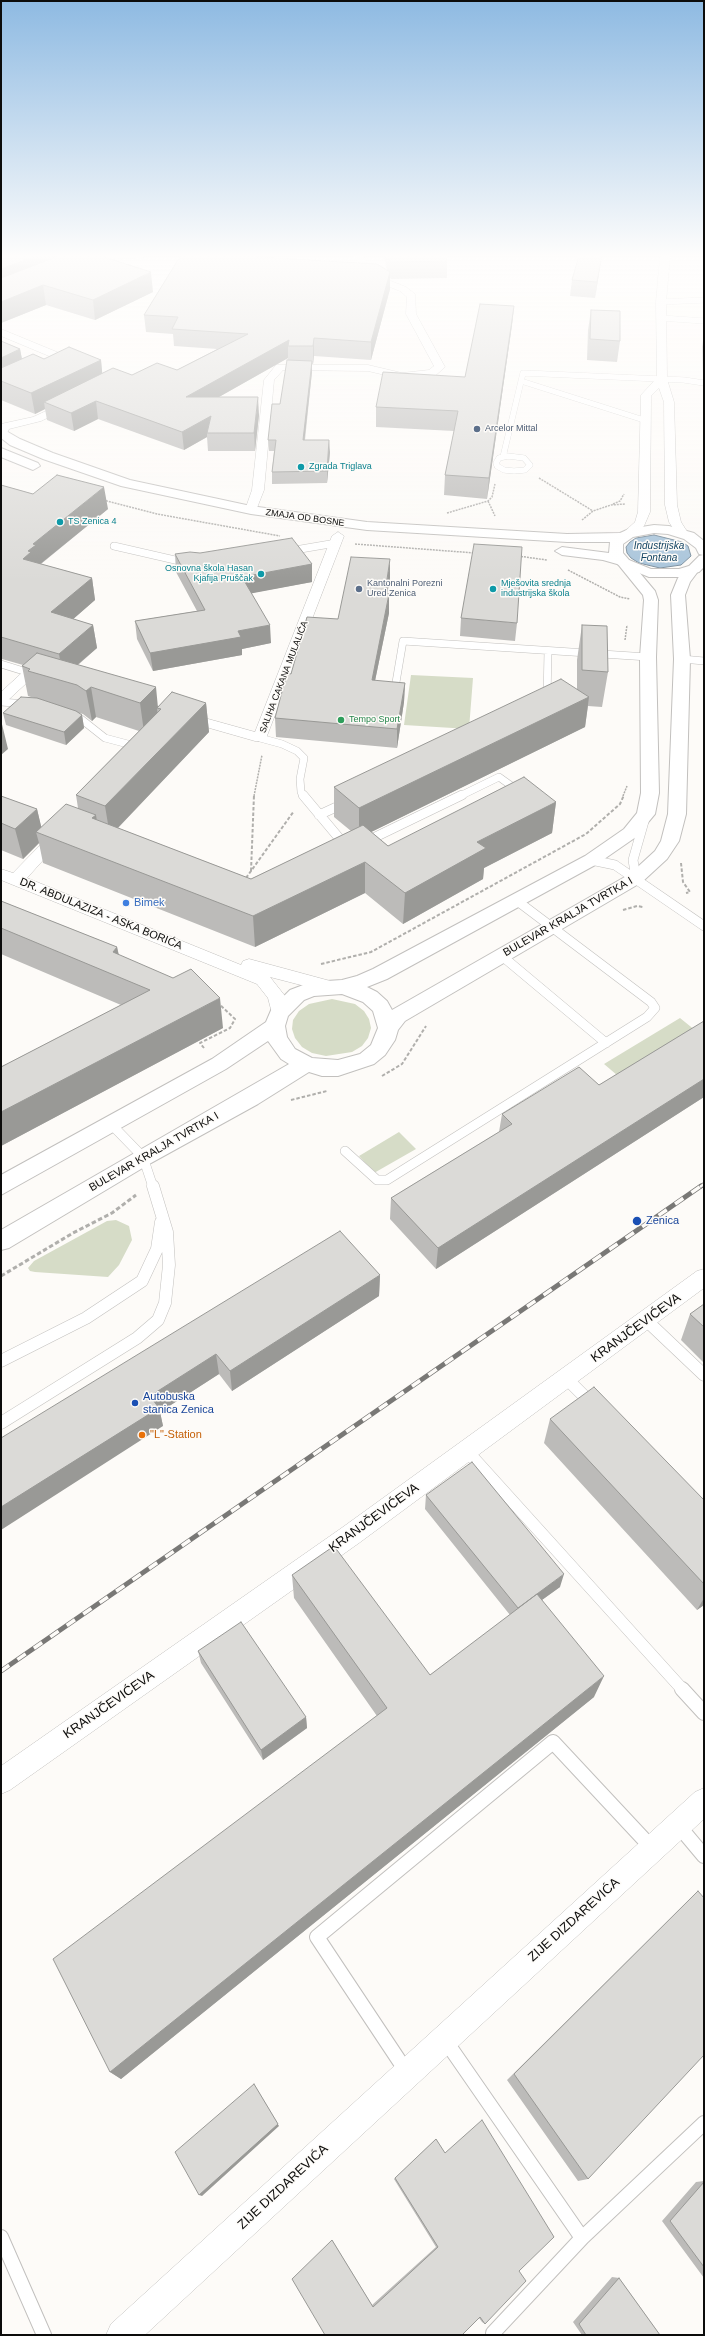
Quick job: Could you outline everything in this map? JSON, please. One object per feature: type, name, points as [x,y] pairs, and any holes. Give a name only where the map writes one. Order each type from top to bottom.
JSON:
[{"type":"street","points":[[52,365],[63,364]]},
{"type":"street","points":[[78,364],[88,367]]},
{"type":"street","points":[[251,510],[258,490],[269,380],[280,368],[368,368],[408,376],[432,373],[440,367],[438,364]]},
{"type":"street","points":[[662,364],[662,380],[669,402],[671,506],[675,522],[682,533]]},
{"type":"street","points":[[1,1186],[220,1064],[277,1019],[297,995],[311,989],[335,987],[380,974],[591,860],[630,833],[646,814],[650,793],[648,658],[650,594],[616,554],[615,548],[617,542],[640,523],[644,512],[647,421],[646,395],[662,380]]},
{"type":"street","points":[[1,432],[4,427],[37,419],[80,398]]},
{"type":"street","points":[[1,419],[20,422]]},
{"type":"street","name":"ZMAJA OD BOSNE","points":[[1,432],[15,442],[48,456],[113,479],[171,494],[251,510],[367,526],[566,538],[596,539],[654,529],[682,533],[701,544]]},
{"type":"street","points":[[1,452],[44,470]]},
{"type":"street","name":"ZMAJA OD BOSNE","points":[[315,533],[337,540],[565,551],[623,562],[636,569],[665,574],[698,566]]},
{"type":"street","name":"SALIHA CAKANA MULALIĆA","points":[[171,716],[263,739],[337,540]]},
{"type":"street","name":"BULEVAR KRALJA TVRTKA I","points":[[277,1019],[277,1039],[282,1047],[296,1060],[322,1068],[338,1068],[353,1065],[367,1059],[378,1050],[385,1040],[388,1028],[398,1016],[636,878],[661,855],[670,841],[677,814],[682,659],[678,595],[683,581],[698,566]]},
{"type":"street","points":[[1,699],[30,673],[60,682]]},
{"type":"street","points":[[130,759],[152,736]]},
{"type":"street","points":[[16,880],[67,826]]},
{"type":"street","name":"DR. ABDULAZIZA - ASKA BORIĆA","points":[[1,874],[263,980],[276,996],[277,1019]]},
{"type":"street","name":"DR. ABDULAZIZA - ASKA BORIĆA","points":[[201,954],[264,968],[307,982],[335,987]]},
{"type":"street","points":[[335,987],[357,991],[380,1006],[386,1017],[388,1028]]},
{"type":"street","name":"BULEVAR KRALJA TVRTKA I","points":[[1,1241],[143,1157],[251,1098],[306,1064]]},
{"type":"street","name":"KRANJČEVIĆEVA","points":[[1,1781],[467,1451],[704,1277]]},
{"type":"street","name":"ZIJE DIZDAREVIĆA","points":[[122,2335],[704,1801]]},
{"type":"lane","points":[[502,457],[524,458],[530,465],[525,470],[514,471],[500,468],[496,463],[502,457],[523,373],[704,383]]},
{"type":"lane","points":[[521,381],[647,421]]},
{"type":"lane","points":[[284,552],[337,540]]},
{"type":"lane","points":[[114,546],[195,565]]},
{"type":"lane","points":[[394,694],[403,641],[648,658]]},
{"type":"lane","points":[[543,708],[547,701],[548,650]]},
{"type":"lane","points":[[682,659],[704,661]]},
{"type":"lane","points":[[1,664],[30,673]]},
{"type":"lane","points":[[1,702],[35,705]]},
{"type":"lane","points":[[61,712],[81,719],[91,729],[105,738],[141,747]]},
{"type":"lane","points":[[263,739],[282,744],[296,751],[304,758],[300,779],[301,792],[319,816],[351,850],[370,851]]},
{"type":"lane","points":[[351,850],[499,777],[526,796],[519,800]]},
{"type":"lane","points":[[319,816],[355,798]]},
{"type":"lane","points":[[636,878],[633,860],[646,814]]},
{"type":"lane","points":[[591,860],[616,865],[704,926]]},
{"type":"lane","points":[[345,1151],[377,1180],[387,1180],[606,1043],[647,1016],[655,1008],[651,1002],[551,928],[516,900]]},
{"type":"lane","points":[[502,956],[606,1043]]},
{"type":"lane","points":[[1,1422],[91,1368],[137,1338],[158,1320],[165,1303],[169,1282],[169,1247],[162,1214],[143,1157],[111,1124]]},
{"type":"lane","points":[[1,1361],[86,1318],[142,1281],[157,1249],[162,1214]]},
{"type":"lane","points":[[647,1320],[704,1375]]},
{"type":"lane","points":[[567,1379],[600,1412]]},
{"type":"lane","points":[[467,1451],[704,1713]]},
{"type":"lane","points":[[407,2073],[317,1937],[554,1742],[652,1848]]},
{"type":"lane","points":[[678,1825],[704,1856]]},
{"type":"lane","points":[[444,2038],[582,2238]]},
{"type":"lane","points":[[495,2335],[493,2333],[582,2238],[704,2123]]},
{"type":"lane","points":[[1,2237],[44,2335]]},
{"type":"path","points":[[443,514],[488,500],[492,497],[500,468]]},
{"type":"path","points":[[525,470],[593,511]]},
{"type":"path","points":[[488,500],[497,520]]},
{"type":"path","points":[[629,605],[630,599]]},
{"type":"path","points":[[624,656],[627,624]]},
{"type":"path","points":[[251,871],[253,799],[263,739]]},
{"type":"path","points":[[316,964],[371,952],[586,834],[604,820],[620,804],[628,783]]},
{"type":"path","points":[[243,882],[304,796]]},
{"type":"path","points":[[617,913],[638,906],[650,908]]},
{"type":"path","points":[[200,1043],[230,1028],[235,1019],[216,1001]]},
{"type":"path","points":[[377,1078],[402,1064],[412,1051],[424,1027],[430,1022]]},
{"type":"path","points":[[289,1101],[328,1090]]},
{"type":"path","points":[[1,1276],[73,1233],[112,1213],[151,1182]]},
{"type":"green space","name":"Tempo Sport","points":[[411,675],[473,678],[469,729],[404,725]]},
{"type":"green space","points":[[332,999],[355,1004],[364,1011],[369,1019],[371,1028],[368,1038],[362,1046],[352,1052],[326,1056],[312,1053],[302,1047],[295,1038],[292,1029],[293,1020],[299,1011],[309,1004]]},
{"type":"green space","points":[[680,1018],[701,1035],[624,1081],[604,1064]]},
{"type":"green space","points":[[399,1132],[416,1149],[374,1173],[359,1156]]},
{"type":"green space","points":[[116,1220],[129,1226],[132,1240],[119,1265],[108,1277],[35,1272],[30,1271],[28,1268],[34,1261],[107,1221]]},
{"type":"water","name":"Industrijska Fontana","points":[[654,535],[682,542],[688,546],[691,556],[681,565],[660,568],[639,563],[631,558],[627,553],[626,547],[630,542],[636,538]]},
{"type":"building","points":[[10,364],[92,364],[31,393],[1,381],[1,368]]},
{"type":"building","points":[[155,364],[160,364],[177,370],[189,364],[246,364],[186,397],[258,397],[254,433],[207,433],[211,416],[182,432],[96,401],[71,413],[44,402],[113,368],[132,375]]},
{"type":"building","points":[[286,364],[312,364],[303,440],[329,440],[327,471],[272,472],[276,440],[268,440],[272,404],[280,404]]},
{"type":"building","points":[[468,364],[506,364],[489,478],[445,475],[458,411],[376,407],[383,372],[465,377]]},
{"type":"building","points":[[57,475],[104,487],[33,544],[36,545],[28,551],[31,552],[23,559],[92,578],[51,612],[93,625],[59,654],[1,637],[1,485],[33,494]]},
{"type":"building","points":[[292,538],[312,564],[242,577],[270,625],[238,631],[241,637],[150,653],[135,621],[205,610],[175,554],[190,552],[200,553]]},
{"type":"building","points":[[474,544],[522,547],[517,623],[461,618]]},
{"type":"building","points":[[351,557],[390,559],[385,593],[389,594],[372,680],[405,683],[397,729],[275,718],[287,673],[291,674],[307,617],[338,619]]},
{"type":"building","points":[[582,625],[607,626],[608,672],[582,670]]},
{"type":"building","points":[[37,653],[156,687],[140,703],[91,687],[86,691],[77,685],[28,671],[30,669],[22,666]]},
{"type":"building","points":[[561,679],[589,697],[359,808],[334,787]]},
{"type":"building","points":[[172,692],[206,703],[105,806],[76,795],[161,709],[157,708]]},
{"type":"building","points":[[21,697],[37,698],[76,711],[82,715],[64,732],[3,713]]},
{"type":"building","points":[[524,777],[556,802],[477,842],[486,848],[405,893],[365,862],[253,916],[36,832],[66,804],[96,815],[92,818],[251,879],[363,825],[388,846]]},
{"type":"building","points":[[1,796],[37,809],[15,829],[1,823]]},
{"type":"building","points":[[1,901],[117,947],[113,952],[173,978],[191,969],[220,998],[1,1112],[1,1067],[150,990],[1,928]]},
{"type":"building","points":[[704,1021],[704,1079],[438,1248],[391,1198],[512,1124],[502,1114],[579,1067],[599,1085]]},
{"type":"building","name":"Autobuska stanica Zenica","points":[[340,1231],[380,1275],[230,1371],[216,1354],[150,1396],[159,1408],[1,1507],[1,1438]]},
{"type":"building","points":[[704,1304],[704,1327],[690,1314]]},
{"type":"building","points":[[594,1387],[704,1500],[704,1584],[550,1419]]},
{"type":"building","points":[[472,1462],[564,1574],[518,1608],[426,1495]]},
{"type":"building","points":[[334,1546],[430,1675],[537,1594],[604,1676],[110,2072],[53,1959],[387,1708],[292,1575]]},
{"type":"building","points":[[241,1622],[306,1717],[261,1750],[198,1651]]},
{"type":"building","points":[[698,1891],[704,1898],[704,2055],[588,2179],[514,2074]]},
{"type":"building","points":[[254,2084],[278,2124],[199,2195],[175,2152]]},
{"type":"building","points":[[482,2120],[554,2237],[519,2271],[526,2281],[485,2324],[480,2317],[462,2335],[325,2335],[292,2279],[332,2240],[373,2307],[438,2247],[395,2178],[436,2139],[445,2153]]},
{"type":"building","points":[[704,2182],[704,2267],[670,2221]]},
{"type":"building","points":[[619,2278],[660,2335],[586,2335],[579,2324]]},
{"type":"railway","points":[[700,1187],[704,1184]]},
{"type":"railway","points":[[1,1671],[701,1186]]},
{"type":"place","name":"Arcelor Mittal","points":[[477,429]]},
{"type":"place","name":"Zgrada Triglava","points":[[301,467]]},
{"type":"place","name":"TS Zenica 4","points":[[60,522]]},
{"type":"place","name":"Osnovna škola Hasan Kjafija Pruščak","points":[[261,574]]},
{"type":"place","name":"Kantonalni Porezni Ured Zenica","points":[[359,589]]},
{"type":"place","name":"Mješovita srednja industrijska škola","points":[[493,589]]},
{"type":"place","name":"Tempo Sport","points":[[341,720]]},
{"type":"place","name":"Bimek","points":[[126,903]]},
{"type":"place","name":"Zenica","points":[[637,1221]]},
{"type":"place","name":"Autobuska stanica Zenica","points":[[135,1403]]},
{"type":"place","name":"\"L\"-Station","points":[[142,1435]]}]
